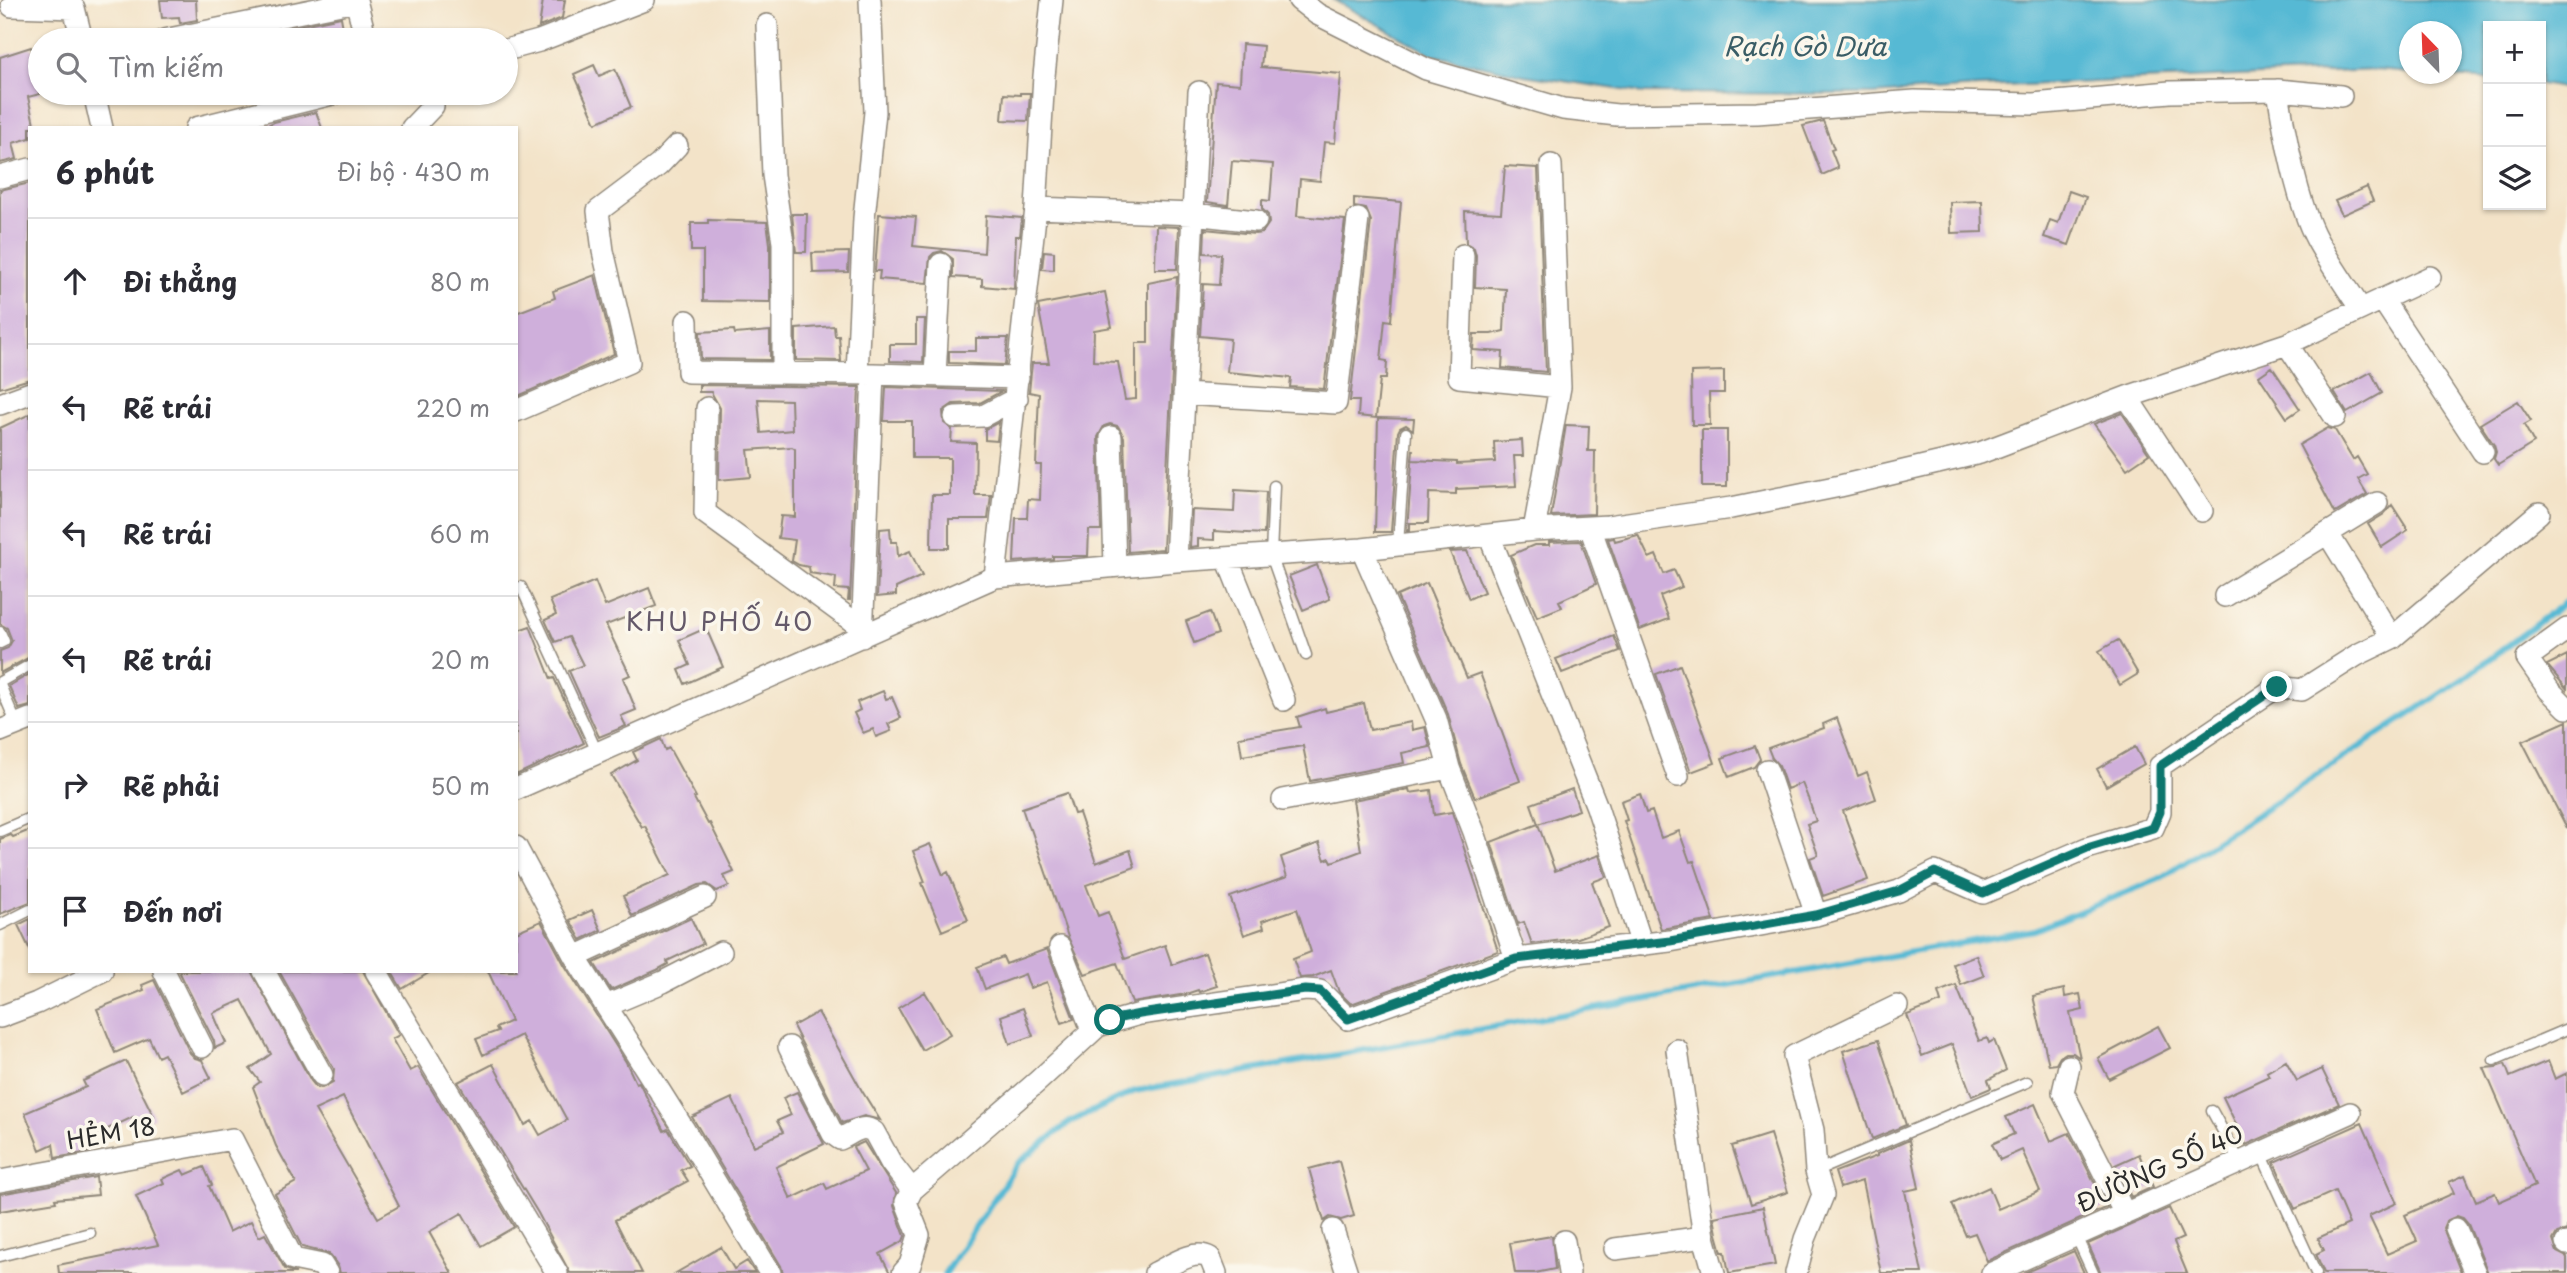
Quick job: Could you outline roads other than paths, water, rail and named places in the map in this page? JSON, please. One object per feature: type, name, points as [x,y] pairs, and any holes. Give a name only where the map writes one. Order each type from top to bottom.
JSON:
[{"type":"street","points":[[518,47],[644,0]]},
{"type":"street","points":[[862,632],[864,218],[874,112],[870,0]]},
{"type":"street","points":[[995,576],[1036,208],[1044,76],[1052,0]]},
{"type":"street","points":[[1299,0],[1317,13],[1426,69],[1563,109],[1617,115],[1757,113],[1915,101],[2033,104],[2170,92],[2278,90],[2341,96]]},
{"type":"street","points":[[223,28],[356,1],[363,28]]},
{"type":"street","points":[[12,6],[74,8],[79,28]]},
{"type":"street","points":[[767,25],[773,175],[783,243],[783,373]]},
{"type":"street","points":[[2278,90],[2283,125],[2301,195],[2316,239],[2360,309]]},
{"type":"street","points":[[1175,561],[1199,92]]},
{"type":"street","points":[[97,105],[102,126]]},
{"type":"street","points":[[204,126],[288,105]]},
{"type":"street","points":[[414,126],[433,105]]},
{"type":"street","points":[[518,410],[629,362],[603,251],[598,211],[659,166],[677,146]]},
{"type":"street","points":[[1534,530],[1560,387],[1551,165]]},
{"type":"street","points":[[0,177],[28,170]]},
{"type":"street","points":[[1036,208],[1193,214],[1256,221]]},
{"type":"street","points":[[1184,394],[1336,404],[1357,219]]},
{"type":"street","points":[[1463,255],[1459,377],[1560,387]]},
{"type":"street","points":[[935,376],[941,264]]},
{"type":"street","points":[[518,788],[862,632],[995,576],[1175,561],[1362,550],[1534,530],[1590,527],[1731,508],[1840,486],[1967,456],[2127,397],[2287,344],[2430,277]]},
{"type":"street","points":[[2382,299],[2483,452]]},
{"type":"street","points":[[687,321],[688,372],[935,376],[1017,388]]},
{"type":"street","points":[[2287,344],[2335,417]]},
{"type":"street","points":[[956,417],[983,416],[1017,388]]},
{"type":"street","points":[[0,404],[28,394]]},
{"type":"street","points":[[2127,397],[2202,511]]},
{"type":"street","points":[[708,408],[705,513],[862,632]]},
{"type":"street","points":[[1111,437],[1115,566]]},
{"type":"street","points":[[2225,596],[2377,503]]},
{"type":"street","points":[[903,1273],[910,1265],[919,1235],[906,1202],[912,1190],[1037,1082],[1092,1030],[1110,1020],[1305,990],[1320,991],[1348,1019],[1516,959],[1642,944],[1816,915],[1899,891],[1935,872],[1983,893],[2087,848],[2153,828],[2160,812],[2160,766],[2277,687],[2302,690],[2357,655],[2392,638],[2539,513]]},
{"type":"street","points":[[1590,527],[1678,776]]},
{"type":"street","points":[[2328,534],[2392,638]]},
{"type":"street","points":[[1489,535],[1597,807],[1642,944]]},
{"type":"street","points":[[1362,550],[1436,719],[1449,768],[1474,832],[1516,959]]},
{"type":"street","points":[[1227,558],[1284,700]]},
{"type":"street","points":[[2567,629],[2527,658],[2549,690],[2567,708]]},
{"type":"street","points":[[1283,800],[1449,768]]},
{"type":"street","points":[[1767,770],[1816,915]]},
{"type":"street","points":[[518,851],[575,957],[683,1128],[770,1273]]},
{"type":"street","points":[[575,957],[705,897]]},
{"type":"street","points":[[1060,947],[1092,1030]]},
{"type":"street","points":[[606,1006],[663,982],[721,952]]},
{"type":"street","points":[[0,1017],[37,1003],[98,973]]},
{"type":"street","points":[[164,973],[202,1046]]},
{"type":"street","points":[[265,973],[322,1075]]},
{"type":"street","points":[[377,973],[557,1273]]},
{"type":"street","points":[[1796,1273],[1805,1238],[1823,1195],[1816,1171],[1813,1130],[1794,1056],[1897,1006]]},
{"type":"street","points":[[789,1047],[833,1134],[840,1139],[860,1129],[870,1129],[912,1190]]},
{"type":"street","points":[[1677,1050],[1704,1237],[1714,1273]]},
{"type":"street","points":[[2069,1066],[2063,1092],[2125,1214]]},
{"type":"street","name":"ĐƯỜNG SỐ 40","points":[[1992,1273],[2350,1113]]},
{"type":"street","name":"HẺM 18","points":[[0,1181],[232,1139],[293,1259],[322,1265],[327,1273]]},
{"type":"street","points":[[2456,1229],[2475,1273]]},
{"type":"street","points":[[1333,1230],[1347,1273]]},
{"type":"street","points":[[1615,1249],[1704,1237]]},
{"type":"street","points":[[1564,1241],[1569,1273]]},
{"type":"street","points":[[1155,1273],[1186,1258],[1202,1254],[1210,1258],[1216,1273]]},
{"type":"lane","points":[[1398,545],[1406,432]]},
{"type":"lane","points":[[1274,486],[1271,555],[1306,655]]},
{"type":"lane","points":[[518,588],[521,587],[598,754]]},
{"type":"lane","points":[[0,632],[4,641],[0,643]]},
{"type":"lane","points":[[16,725],[0,684],[28,666]]},
{"type":"lane","points":[[0,831],[28,819]]},
{"type":"lane","points":[[0,925],[28,911]]},
{"type":"lane","points":[[2494,1060],[2567,1029]]},
{"type":"lane","points":[[1816,1171],[2027,1082]]},
{"type":"lane","points":[[2211,1111],[2240,1162]]},
{"type":"lane","points":[[2261,1153],[2316,1273]]},
{"type":"lane","points":[[0,1256],[90,1233]]},
{"type":"lane","points":[[2076,1236],[2093,1273]]},
{"type":"water","name":"Rạch Gò Dưa","points":[[1334,0],[2567,0],[2567,89],[2546,85],[2546,21],[2483,21],[2483,80],[2462,78],[2462,21],[2399,21],[2399,72],[2376,70],[1872,94],[1643,93],[1524,75],[1433,55]]},
{"type":"waterway","points":[[945,1273],[1018,1163],[1070,1122],[1135,1091],[2035,930],[2159,879],[2466,677],[2567,601]]},
{"type":"district","name":"KHU PHỐ 40","points":[[720,622]]}]
